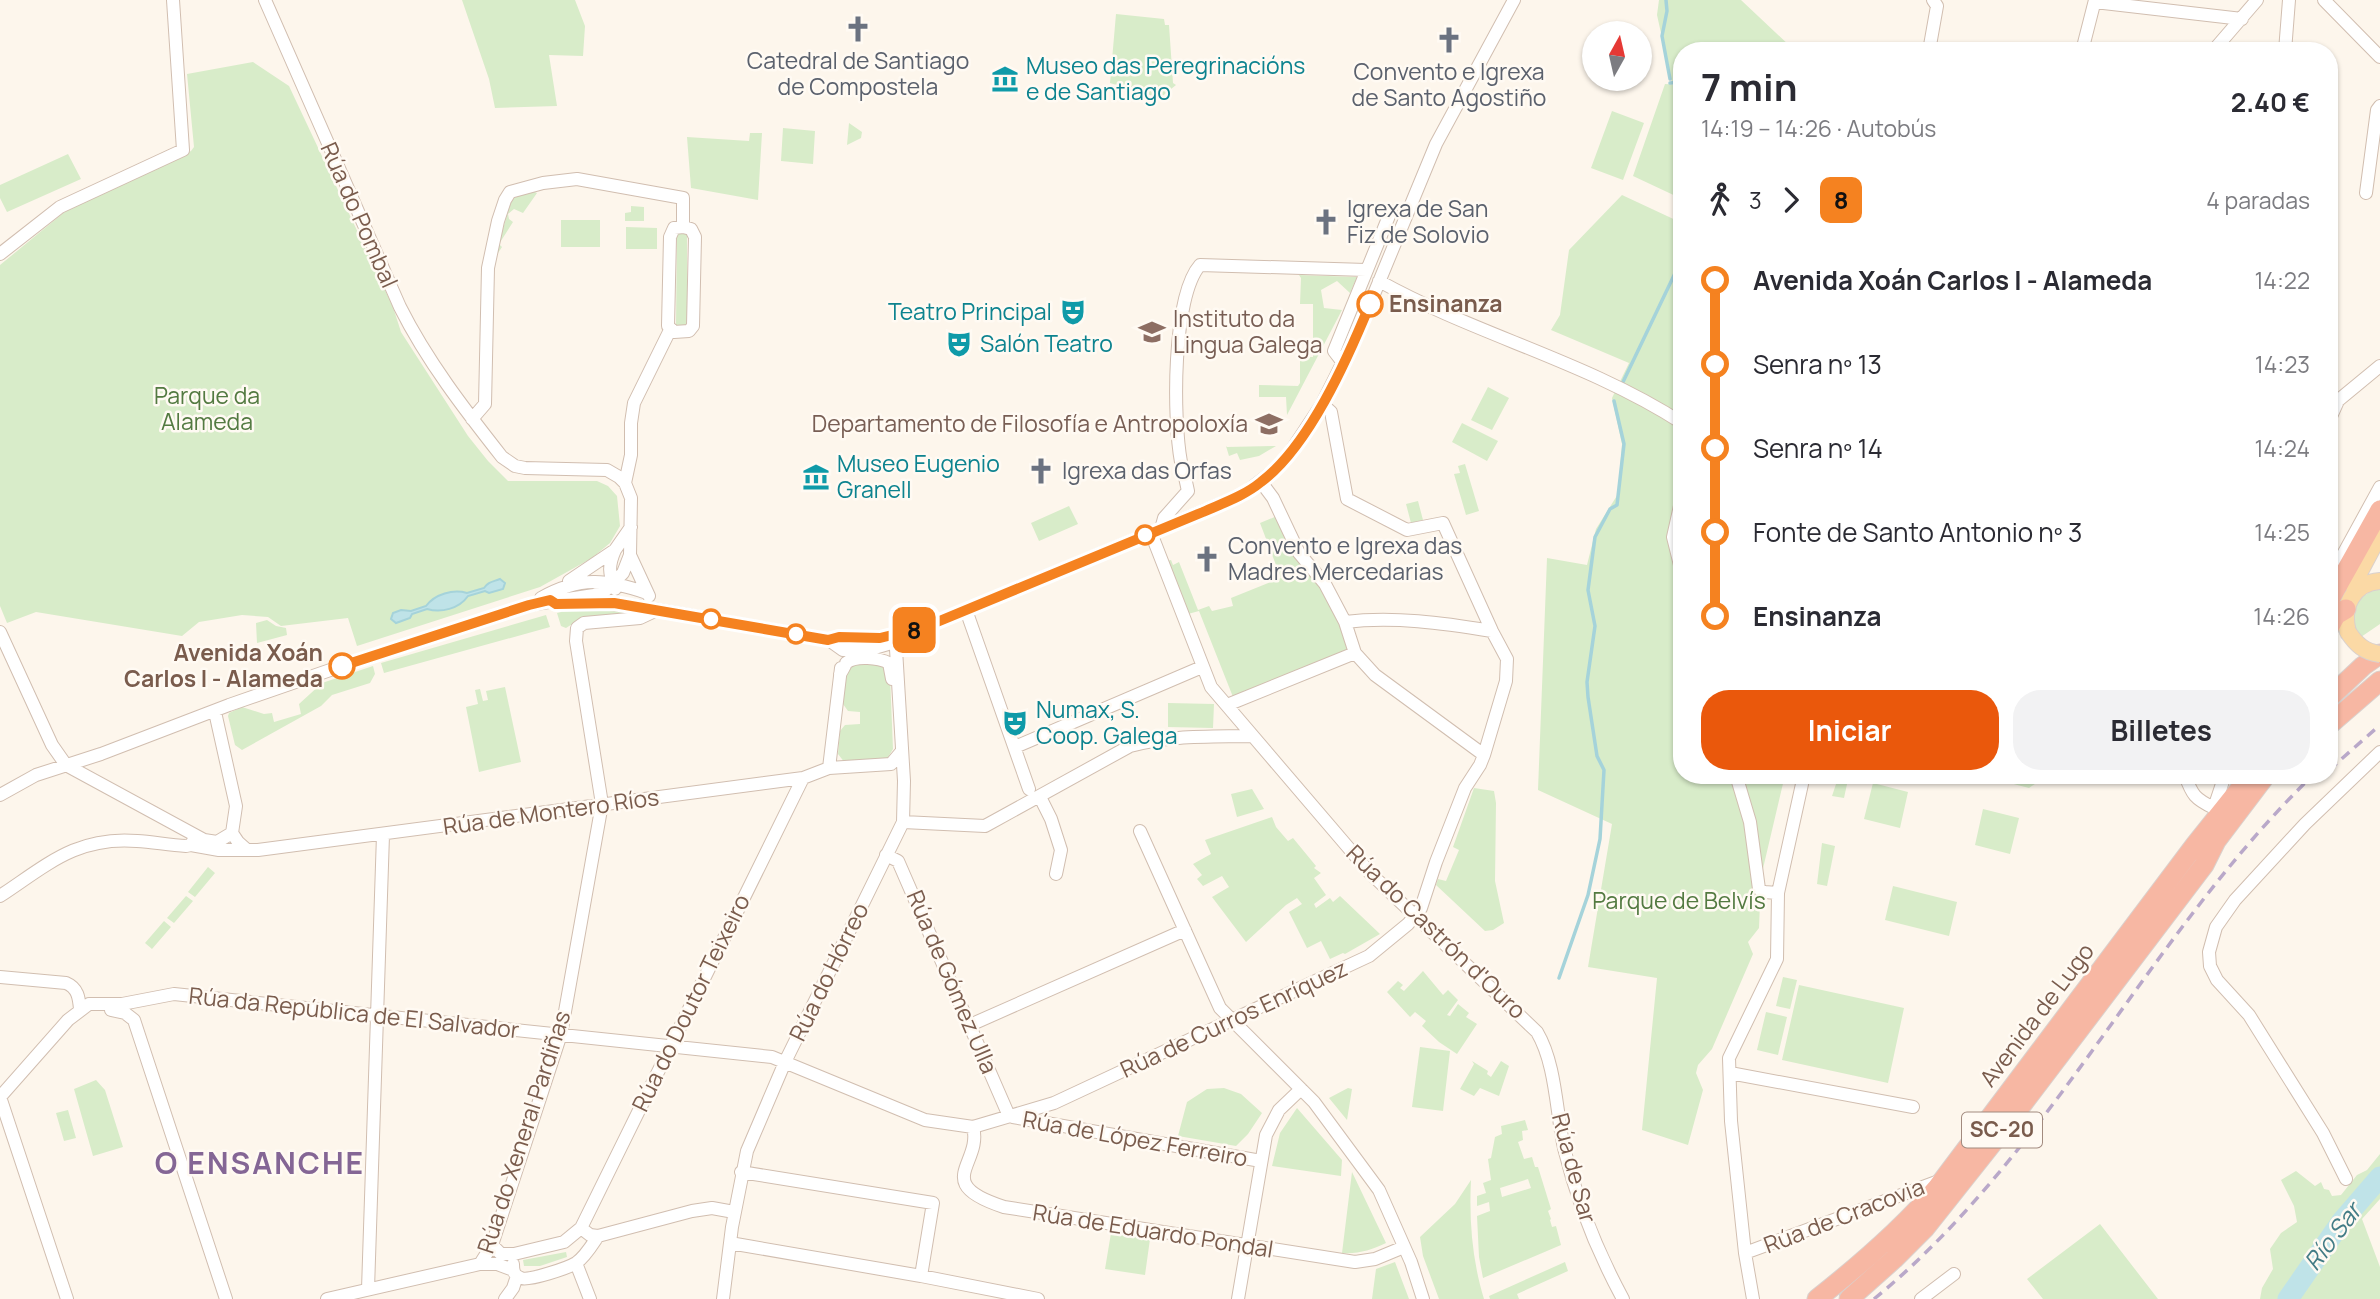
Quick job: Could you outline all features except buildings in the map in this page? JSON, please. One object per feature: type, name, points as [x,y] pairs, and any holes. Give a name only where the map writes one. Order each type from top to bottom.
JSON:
[{"type":"highway","points":[[2343,601],[2380,510]]},
{"type":"highway","points":[[2338,674],[2380,638]]},
{"type":"highway","points":[[2338,690],[2380,654]]},
{"type":"highway","points":[[2338,717],[2380,681]]},
{"type":"highway","points":[[2204,834],[2204,824],[2229,784]]},
{"type":"highway","name":"Avenida de Lugo","points":[[1817,1299],[1891,1237],[1944,1179],[2244,784]]},
{"type":"highway","name":"Avenida de Lugo","points":[[1849,1299],[1925,1227],[2002,1131],[2204,865],[2216,841],[2259,784]]},
{"type":"highway","points":[[2204,865],[2223,847],[2275,784]]},
{"type":"main road","points":[[2343,601],[2380,534]]},
{"type":"main road","points":[[2343,601],[2366,584],[2380,581]]},
{"type":"main road","points":[[2338,630],[2364,650],[2380,654]]},
{"type":"street","points":[[0,254],[60,207],[181,152],[184,147],[173,0]]},
{"type":"street","name":"Rúa do Pombal","points":[[265,0],[408,324],[472,419],[502,457],[515,466],[607,470],[625,483]]},
{"type":"street","points":[[550,600],[556,604],[593,602],[629,605],[828,640],[843,650],[871,649],[1241,495],[1261,482],[1289,454],[1344,365],[1436,144],[1514,0]]},
{"type":"street","points":[[1931,42],[1937,6],[1933,0]]},
{"type":"street","points":[[2221,42],[2256,0]]},
{"type":"street","points":[[2286,42],[2289,0]]},
{"type":"street","points":[[2324,0],[2380,57]]},
{"type":"street","points":[[2084,42],[2095,1],[2242,19]]},
{"type":"street","points":[[2366,193],[2377,110],[2380,106]]},
{"type":"street","points":[[472,419],[485,404],[488,268],[491,244],[510,192],[577,179],[684,198],[683,227]]},
{"type":"street","points":[[1344,365],[1334,351],[1391,211]]},
{"type":"street","points":[[0,795],[36,775],[318,674],[529,605],[601,593],[623,573],[630,555],[631,498],[625,483],[631,455],[634,403],[670,330],[670,237],[674,229],[683,227],[691,229],[695,237],[693,326],[689,331],[670,330]]},
{"type":"street","points":[[1156,531],[1188,491],[1182,465],[1177,396],[1178,340],[1194,276],[1200,265],[1366,270]]},
{"type":"street","points":[[1379,281],[1484,330],[1645,399],[1673,417]]},
{"type":"street","points":[[2338,400],[2380,366]]},
{"type":"street","points":[[1322,404],[1331,412],[1347,499],[1407,530],[1443,523],[1507,659],[1506,681],[1484,755],[1465,788],[1436,862],[1426,897],[1416,917]]},
{"type":"street","points":[[1261,482],[1273,498],[1299,553],[1325,584],[1345,622],[1355,653],[1376,675],[1484,755]]},
{"type":"street","points":[[2338,564],[2380,488]]},
{"type":"street","points":[[629,605],[620,596],[609,568],[615,550],[631,527]]},
{"type":"street","name":"Rúa do Castrón d'Ouro","points":[[1156,531],[1211,687],[1370,873],[1537,1032]]},
{"type":"street","points":[[529,605],[561,588],[615,550]]},
{"type":"street","points":[[630,555],[657,610]]},
{"type":"street","points":[[561,588],[600,580],[648,593]]},
{"type":"street","name":"Rúa do Xeneral Pardiñas","points":[[480,1264],[492,1245],[561,1034],[602,804],[576,641],[577,628],[584,623],[645,617],[657,610]]},
{"type":"street","points":[[966,610],[1029,789]]},
{"type":"street","points":[[1345,622],[1370,619],[1447,624],[1492,631]]},
{"type":"street","points":[[0,632],[6,658],[52,745],[66,765]]},
{"type":"street","points":[[828,640],[839,637],[889,641]]},
{"type":"street","points":[[829,768],[843,650],[852,644],[889,641]]},
{"type":"street","name":"Rúa do Hórreo","points":[[723,1299],[734,1212],[747,1151],[785,1062],[903,822],[902,750],[889,641]]},
{"type":"street","points":[[1227,705],[1355,653]]},
{"type":"street","points":[[840,674],[846,663],[854,659],[875,659],[889,663],[895,744],[902,750]]},
{"type":"street","points":[[1015,747],[1202,667]]},
{"type":"street","points":[[215,712],[236,806],[232,833],[237,842],[247,850]]},
{"type":"street","points":[[903,822],[985,826],[1130,746],[1189,737],[1252,736]]},
{"type":"street","name":"Rúa de Montero Ríos","points":[[66,765],[193,840],[219,850],[247,850],[383,835],[803,779],[829,768],[891,764],[902,750]]},
{"type":"street","points":[[2346,1179],[2323,1133],[2249,1015],[2217,980],[2210,966],[2209,952],[2216,927],[2235,900],[2305,824],[2380,752]]},
{"type":"street","name":"Rúa do Doutor Teixeiro","points":[[581,1228],[803,779]]},
{"type":"street","points":[[1739,784],[1750,822],[1759,889],[1778,893]]},
{"type":"street","points":[[1753,1299],[1745,1253],[1731,1121],[1729,1058],[1777,959],[1778,893],[1802,784]]},
{"type":"street","points":[[2188,784],[2191,793],[2199,801],[2214,808],[2222,784]]},
{"type":"street","points":[[1040,797],[1051,819],[1061,850],[1056,874]]},
{"type":"street","points":[[1140,831],[1220,1008],[1301,1089],[1340,1135],[1379,1190],[1423,1299]]},
{"type":"street","points":[[0,896],[77,847],[134,840],[177,845],[193,840],[217,842],[232,833]]},
{"type":"street","points":[[368,1289],[383,835]]},
{"type":"street","name":"Rúa de Gómez Ulla","points":[[886,855],[898,861],[1009,1116]]},
{"type":"street","name":"Rúa de Curros Enríquez","points":[[973,1127],[1043,1107],[1357,963],[1416,917]]},
{"type":"street","points":[[970,1024],[1185,930]]},
{"type":"street","points":[[0,977],[70,985],[75,989],[81,1009]]},
{"type":"street","name":"Rúa da República de El Salvador","points":[[81,1009],[89,1004],[122,1004],[174,994],[772,1057],[925,1120],[973,1127]]},
{"type":"street","points":[[67,1299],[0,1097],[68,1020],[81,1009],[114,1010],[131,1016],[226,1299]]},
{"type":"street","name":"Rúa de Sar","points":[[1537,1032],[1548,1056],[1564,1147],[1581,1205],[1599,1253],[1623,1299]]},
{"type":"street","points":[[1730,1073],[1913,1107]]},
{"type":"street","points":[[1238,1299],[1266,1135],[1274,1117],[1301,1089]]},
{"type":"street","points":[[1043,1107],[1040,1115],[1043,1123]]},
{"type":"street","name":"Rúa de López Ferreiro","points":[[1009,1116],[1261,1161]]},
{"type":"street","name":"Rúa de Eduardo Pondal","points":[[973,1127],[976,1136],[965,1164],[964,1180],[971,1191],[991,1203],[1355,1262],[1375,1259],[1404,1247]]},
{"type":"street","points":[[741,1172],[933,1203],[921,1276]]},
{"type":"street","name":"Rúa de Cracovia","points":[[1745,1253],[1944,1179]]},
{"type":"street","points":[[492,1245],[501,1254],[514,1254],[564,1242],[581,1228],[590,1235],[598,1236],[702,1209],[734,1212]]},
{"type":"street","points":[[327,1299],[480,1264],[497,1264],[523,1279],[576,1263],[598,1236]]},
{"type":"street","points":[[730,1243],[1038,1299]]},
{"type":"street","points":[[505,1299],[513,1288],[514,1254]]},
{"type":"street","points":[[576,1263],[590,1299]]},
{"type":"street","points":[[1921,1299],[1954,1274]]},
{"type":"green space","points":[[462,0],[575,0],[585,26],[583,56],[549,55],[557,106],[495,108],[489,79]]},
{"type":"green space","points":[[1659,0],[1741,0],[1786,42],[1673,42],[1672,83],[1657,15]]},
{"type":"green space","points":[[1116,14],[1164,19],[1165,25],[1169,25],[1173,83],[1176,85],[1160,98],[1110,83]]},
{"type":"green space","name":"Parque da Alameda","points":[[253,62],[289,86],[393,307],[401,332],[468,436],[508,481],[597,481],[608,486],[617,496],[620,526],[610,543],[592,558],[540,587],[357,646],[348,618],[281,626],[268,617],[242,615],[199,622],[182,636],[36,612],[7,623],[0,606],[0,265],[67,210],[191,151],[194,147],[187,74]]},
{"type":"green space","points":[[1665,84],[1673,84],[1673,195],[1633,176]]},
{"type":"green space","points":[[1612,111],[1644,123],[1623,180],[1591,168]]},
{"type":"green space","points":[[849,123],[862,132],[861,138],[847,145]]},
{"type":"green space","points":[[783,128],[815,131],[813,164],[781,161]]},
{"type":"green space","points":[[750,133],[762,133],[758,200],[691,188],[687,137],[749,141]]},
{"type":"green space","points":[[68,154],[81,179],[7,212],[0,198],[0,185]]},
{"type":"green space","points":[[532,191],[537,193],[523,213],[514,209],[508,214],[513,222],[499,244],[502,247],[494,259],[511,202],[514,198]]},
{"type":"green space","name":"Parque de Belvís","points":[[1622,195],[1673,219],[1673,784],[1783,784],[1761,877],[1759,928],[1748,942],[1753,954],[1712,1049],[1698,1065],[1696,1073],[1703,1090],[1688,1145],[1642,1130],[1657,978],[1588,967],[1612,824],[1538,790],[1547,558],[1587,565],[1596,529],[1618,494],[1622,444],[1612,398],[1629,363],[1551,330],[1560,315],[1569,250]]},
{"type":"green space","points":[[631,206],[644,207],[644,221],[625,221],[625,213],[631,212]]},
{"type":"green space","points":[[561,220],[600,220],[600,247],[561,247]]},
{"type":"green space","points":[[626,227],[657,228],[657,249],[626,249]]},
{"type":"green space","points":[[687,232],[687,326],[676,325],[677,233]]},
{"type":"green space","points":[[1299,275],[1357,277],[1350,293],[1337,281],[1321,290],[1324,308],[1342,310],[1287,415],[1286,397],[1259,397],[1259,385],[1298,386],[1300,357],[1313,357],[1313,304],[1300,304]]},
{"type":"green space","points":[[1488,387],[1509,398],[1492,430],[1471,420]]},
{"type":"green space","points":[[1462,423],[1498,441],[1487,461],[1452,442]]},
{"type":"green space","points":[[1226,446],[1276,446],[1259,456],[1240,460],[1237,453],[1229,456]]},
{"type":"green space","points":[[1465,464],[1479,511],[1466,515],[1454,474],[1460,473],[1458,466]]},
{"type":"green space","points":[[1418,501],[1423,520],[1411,523],[1406,504]]},
{"type":"green space","points":[[1069,506],[1078,524],[1039,541],[1031,523]]},
{"type":"green space","points":[[1277,516],[1326,591],[1351,649],[1233,697],[1199,611],[1188,614],[1167,561],[1171,560],[1173,565],[1179,562],[1198,610],[1209,606],[1212,611],[1233,606],[1231,598],[1281,578],[1260,523]]},
{"type":"green space","points":[[2380,590],[2380,624],[2361,637],[2354,623],[2354,609],[2362,598]]},
{"type":"green space","points":[[559,605],[616,609],[640,614],[577,621],[566,628],[561,626],[557,613],[561,612]]},
{"type":"green space","points":[[546,615],[550,627],[384,673],[381,663]]},
{"type":"green space","points":[[267,620],[286,628],[287,635],[257,643],[256,623]]},
{"type":"green space","points":[[858,663],[882,664],[890,676],[893,749],[887,759],[845,763],[838,754],[840,731],[845,725],[860,724],[860,712],[848,711],[843,704],[844,686],[849,670]]},
{"type":"green space","points":[[373,666],[375,674],[370,683],[332,695],[321,706],[242,750],[235,745],[229,713],[242,707],[264,714],[272,713],[274,722],[301,714],[299,704],[322,683]]},
{"type":"green space","points":[[505,687],[521,762],[479,772],[466,707],[478,704],[475,690],[480,689],[483,701],[488,700],[486,691]]},
{"type":"green space","points":[[1168,703],[1214,704],[1213,728],[1168,727]]},
{"type":"green space","points":[[1836,784],[1847,784],[1844,798],[1832,796]]},
{"type":"green space","points":[[1873,784],[1908,792],[1900,828],[1864,819]]},
{"type":"green space","points":[[2014,784],[2035,784],[2029,788]]},
{"type":"green space","points":[[1474,788],[1494,791],[1496,803],[1495,881],[1504,923],[1493,930],[1485,931],[1436,885],[1438,879],[1446,881],[1459,850],[1453,847]]},
{"type":"green space","points":[[1252,789],[1264,809],[1237,817],[1231,794]]},
{"type":"green space","points":[[1983,809],[2019,818],[2010,854],[1975,845]]},
{"type":"green space","points":[[1272,817],[1276,827],[1288,841],[1293,838],[1316,866],[1314,868],[1321,873],[1314,878],[1326,895],[1314,904],[1316,908],[1330,898],[1333,902],[1340,896],[1380,934],[1345,954],[1330,959],[1321,941],[1307,948],[1289,912],[1302,904],[1297,898],[1246,942],[1212,897],[1229,887],[1222,876],[1203,886],[1197,879],[1202,875],[1193,864],[1211,854],[1205,840]]},
{"type":"green space","points":[[1822,843],[1835,846],[1827,886],[1817,884]]},
{"type":"green space","points":[[208,867],[215,873],[195,897],[188,892]]},
{"type":"green space","points":[[1893,886],[1957,902],[1949,936],[1885,920]]},
{"type":"green space","points":[[186,896],[193,901],[174,923],[167,918]]},
{"type":"green space","points":[[164,921],[171,927],[152,949],[145,943]]},
{"type":"green space","points":[[1423,971],[1443,995],[1448,990],[1458,1000],[1447,1015],[1450,1016],[1458,1004],[1469,1013],[1466,1017],[1477,1024],[1457,1054],[1422,1026],[1426,1021],[1415,1012],[1410,1017],[1387,992],[1398,981],[1403,985],[1400,988],[1404,991]]},
{"type":"green space","points":[[1783,977],[1797,980],[1790,1009],[1776,1006]]},
{"type":"green space","points":[[1799,985],[1904,1008],[1888,1083],[1782,1060]]},
{"type":"green space","points":[[1766,1012],[1787,1017],[1778,1055],[1757,1050]]},
{"type":"green space","points":[[1420,1047],[1450,1051],[1443,1111],[1412,1107]]},
{"type":"green space","points":[[1472,1061],[1488,1071],[1487,1074],[1491,1077],[1501,1061],[1509,1066],[1499,1096],[1480,1088],[1474,1096],[1460,1089],[1474,1064]]},
{"type":"green space","points":[[96,1080],[105,1090],[123,1147],[93,1156],[74,1089]]},
{"type":"green space","points":[[1224,1088],[1241,1094],[1262,1113],[1248,1134],[1236,1146],[1178,1136],[1187,1102],[1207,1089]]},
{"type":"green space","points":[[1348,1088],[1352,1089],[1347,1120],[1329,1098]]},
{"type":"green space","points":[[1297,1108],[1342,1160],[1341,1176],[1272,1166],[1280,1133]]},
{"type":"green space","points":[[68,1110],[76,1138],[64,1141],[56,1113]]},
{"type":"green space","points":[[1525,1120],[1528,1130],[1522,1131],[1523,1140],[1518,1142],[1524,1159],[1532,1157],[1535,1167],[1538,1167],[1551,1209],[1548,1211],[1552,1227],[1556,1226],[1561,1245],[1483,1278],[1477,1216],[1490,1211],[1489,1202],[1477,1206],[1477,1196],[1486,1193],[1483,1183],[1491,1180],[1488,1159],[1491,1158],[1495,1137],[1502,1134],[1501,1126]],"holes":[[[1528,1179],[1531,1188],[1502,1197],[1500,1188]]]},
{"type":"green space","points":[[2380,1154],[2380,1199],[2362,1219],[2380,1267],[2380,1299],[2260,1299],[2262,1288],[2273,1269],[2270,1249],[2281,1233],[2297,1222],[2294,1206],[2281,1180],[2296,1171],[2315,1186],[2321,1182],[2332,1196],[2341,1195],[2357,1175],[2367,1170]]},
{"type":"green space","points":[[1352,1172],[1386,1243],[1365,1251],[1342,1253]]},
{"type":"green space","points":[[1471,1180],[1472,1240],[1484,1299],[1439,1299],[1423,1256],[1420,1237],[1455,1204]]},
{"type":"green space","points":[[2100,1224],[2158,1299],[2043,1299],[2027,1279]]},
{"type":"green space","points":[[1111,1233],[1150,1239],[1145,1275],[1105,1269]]},
{"type":"green space","points":[[566,1252],[567,1257],[540,1266],[524,1266],[523,1260]]},
{"type":"green space","points":[[1395,1262],[1409,1299],[1372,1299],[1376,1269]]},
{"type":"green space","points":[[1565,1262],[1568,1271],[1517,1294],[1519,1299],[1490,1299],[1489,1296]]},
{"type":"water","points":[[500,579],[505,583],[503,589],[468,596],[449,609],[427,609],[396,623],[391,619],[393,613],[401,610],[411,611],[426,606],[434,598],[445,594],[467,593]]},
{"type":"waterway","points":[[1666,0],[1667,11],[1662,36],[1670,79]]},
{"type":"waterway","points":[[1623,382],[1673,277]]},
{"type":"waterway","points":[[1559,978],[1588,895],[1600,839],[1604,770],[1597,756],[1588,697],[1587,682],[1595,626],[1588,590],[1595,537],[1610,509],[1617,505],[1624,444],[1614,401]]},
{"type":"waterway","name":"Río Sar","points":[[2288,1299],[2342,1221],[2380,1177]]},
{"type":"railway","points":[[2338,762],[2380,725]]},
{"type":"railway","points":[[1874,1299],[1937,1241],[1994,1178],[2047,1111],[2200,904],[2254,837],[2304,784]]},
{"type":"bus line","name":"8","points":[[342,666],[550,600],[556,604],[593,602],[636,606],[828,640],[839,637],[880,638],[925,627],[1203,512],[1241,495],[1261,482],[1289,454],[1322,404],[1346,359],[1370,304]]},
{"type":"place","name":"Catedral de Santiago de Compostela","points":[[858,29]]},
{"type":"place","name":"Convento e Igrexa de Santo Agostiño","points":[[1449,40]]},
{"type":"place","name":"Museo das Peregrinacións e de Santiago","points":[[1005,79]]},
{"type":"place","name":"Igrexa de San Fiz de Solovio","points":[[1326,222]]},
{"type":"place","name":"Ensinanza","points":[[1370,304]]},
{"type":"place","name":"Teatro Principal","points":[[1073,312]]},
{"type":"place","name":"Instituto da Lingua Galega","points":[[1152,332]]},
{"type":"place","name":"Salón Teatro","points":[[959,344]]},
{"type":"place","name":"Departamento de Filosofía e Antropoloxía","points":[[1269,424]]},
{"type":"place","name":"Igrexa das Orfas","points":[[1041,471]]},
{"type":"place","name":"Museo Eugenio Granell","points":[[816,477]]},
{"type":"place","name":"Convento e Igrexa das Madres Mercedarias","points":[[1207,559]]},
{"type":"place","name":"Avenida Xoán Carlos I - Alameda","points":[[342,666]]},
{"type":"place","name":"Numax, S. Coop. Galega","points":[[1015,723]]},
{"type":"district","name":"O ENSANCHE","points":[[260,1164]]}]
